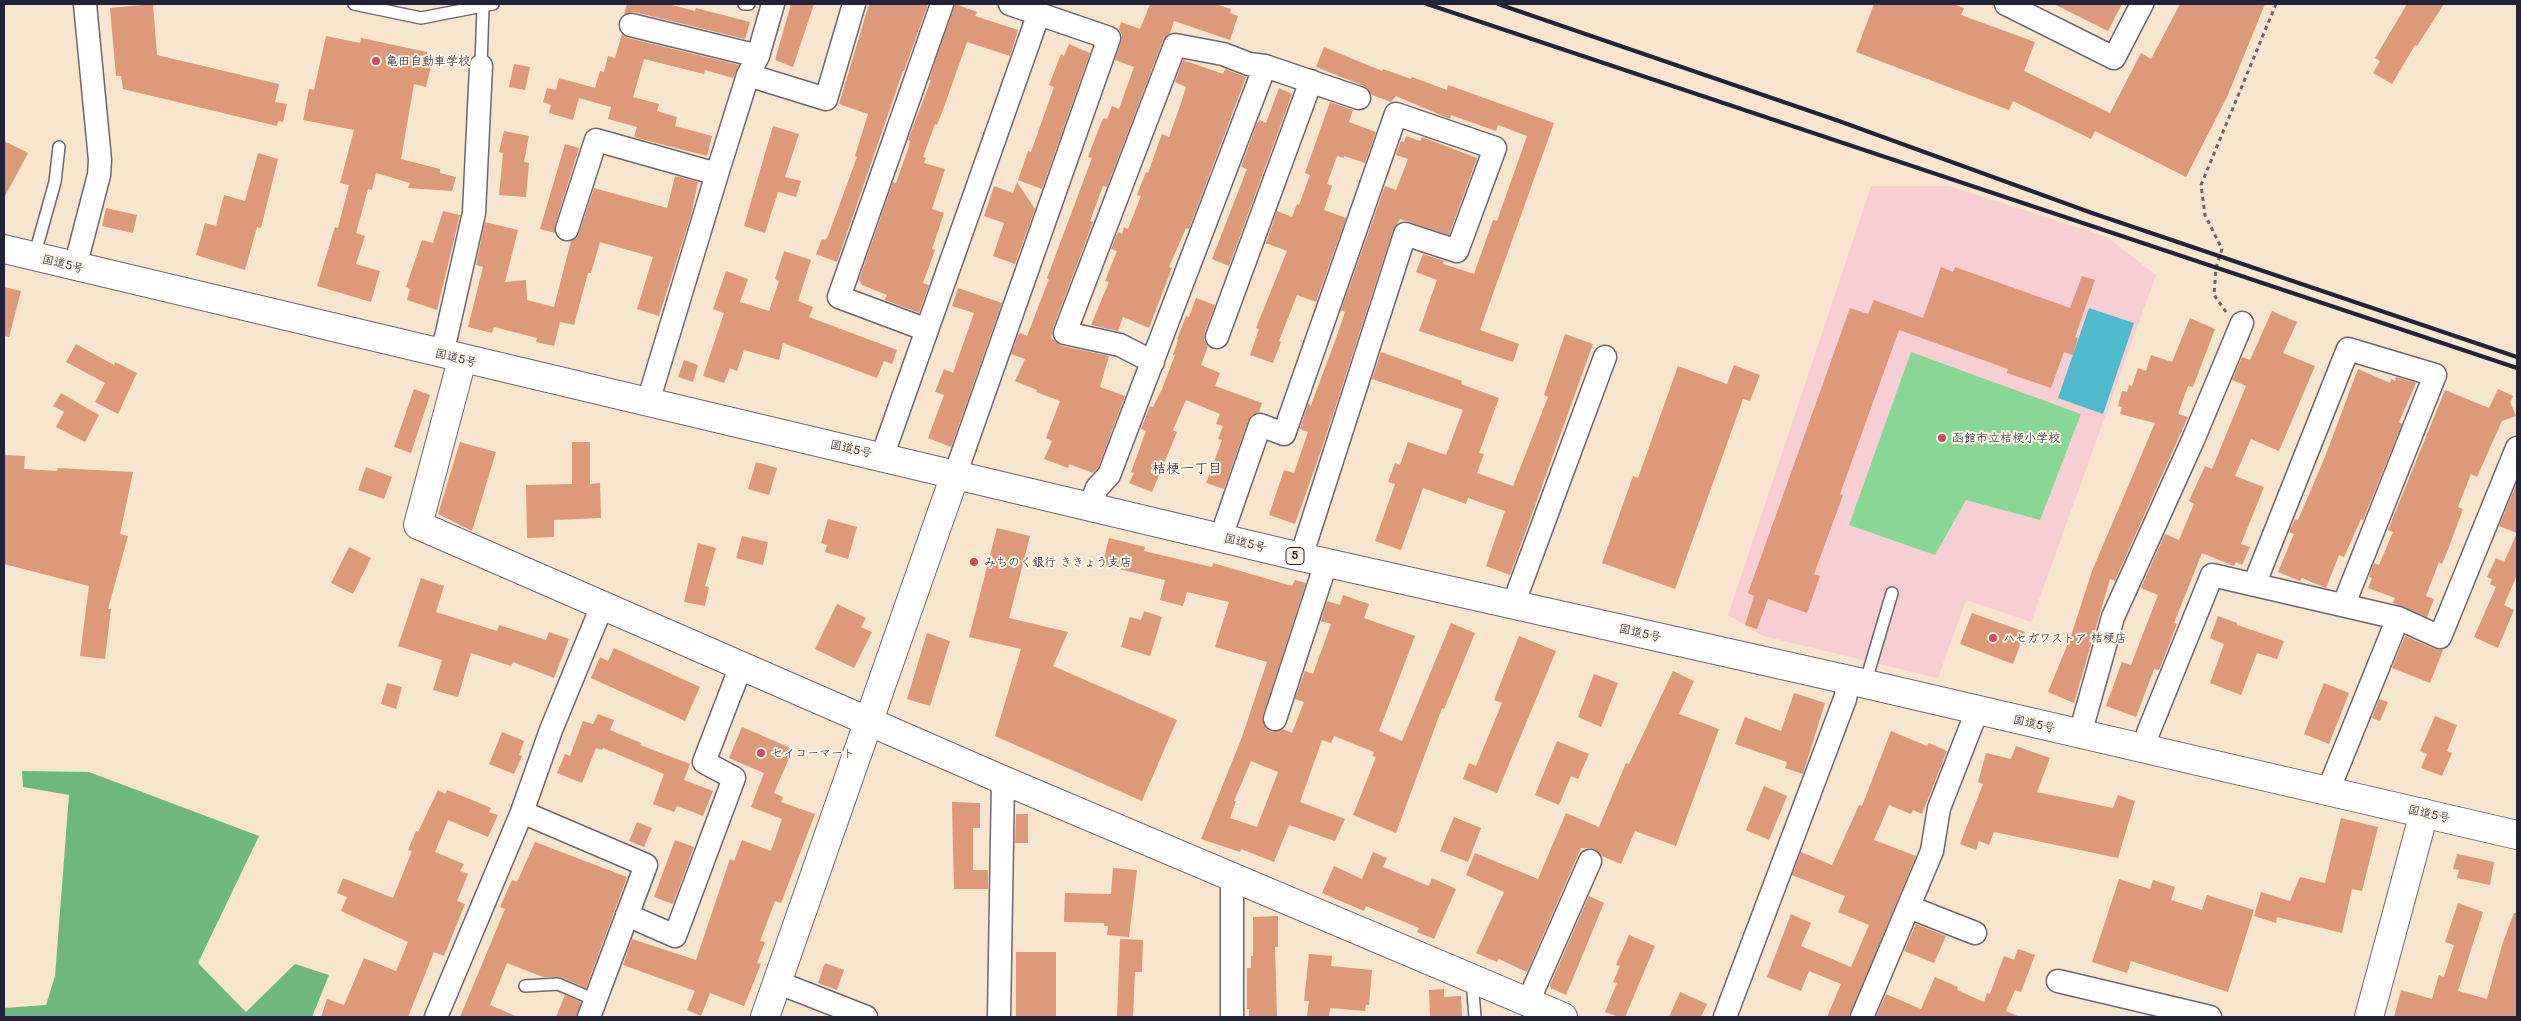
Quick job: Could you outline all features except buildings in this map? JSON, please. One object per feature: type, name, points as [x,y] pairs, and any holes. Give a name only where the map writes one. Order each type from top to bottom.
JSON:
[{"type":"main road","name":"国道5号","points":[[4,249],[1314,560],[1857,682],[2517,835]]},
{"type":"main road","points":[[451,356],[418,525],[1003,780],[1562,1017]]},
{"type":"main road","points":[[765,1017],[779,983],[955,475]]},
{"type":"main road","points":[[2369,1017],[2424,813]]},
{"type":"street","points":[[75,267],[99,175],[100,160],[85,4]]},
{"type":"street","points":[[648,402],[717,174],[773,4]]},
{"type":"street","points":[[631,26],[753,66],[826,99],[854,4]]},
{"type":"street","points":[[927,330],[839,297],[942,4]]},
{"type":"street","points":[[955,475],[1109,38],[1010,4]]},
{"type":"street","points":[[2006,4],[2114,58],[2142,4]]},
{"type":"street","points":[[882,457],[1039,13]]},
{"type":"street","points":[[1153,362],[1120,345],[1065,333],[1175,45],[1223,54],[1249,64],[1265,66],[1359,98]]},
{"type":"street","points":[[451,356],[446,338],[474,213],[481,66]]},
{"type":"street","points":[[1090,506],[1097,488],[1109,475],[1265,66]]},
{"type":"street","points":[[1217,337],[1311,81]]},
{"type":"street","points":[[1221,537],[1260,426],[1284,434],[1396,114],[1495,148],[1458,251],[1405,234],[1314,560],[1275,719]]},
{"type":"street","points":[[567,229],[596,140],[717,174]]},
{"type":"street","points":[[2080,734],[2113,617],[2193,440],[2242,323]]},
{"type":"street","points":[[2254,585],[2348,349],[2436,375],[2344,604]]},
{"type":"street","points":[[1513,605],[1604,357]]},
{"type":"street","points":[[2144,749],[2148,733],[2212,575],[2398,618],[2440,637],[2517,448]]},
{"type":"street","points":[[436,1017],[522,812],[551,730],[602,606]]},
{"type":"street","points":[[2328,791],[2398,618]]},
{"type":"street","points":[[627,915],[675,936],[734,778],[704,762],[741,666]]},
{"type":"street","points":[[1725,1017],[1845,699],[1857,682]]},
{"type":"street","points":[[1862,1017],[1932,851],[1939,808],[1977,711]]},
{"type":"street","points":[[999,1017],[1003,780]]},
{"type":"street","points":[[522,812],[646,865],[592,1009]]},
{"type":"street","points":[[1528,1002],[1590,860]]},
{"type":"street","points":[[1232,878],[1232,1017]]},
{"type":"street","points":[[1909,907],[1975,933]]},
{"type":"street","points":[[2058,981],[2210,1017]]},
{"type":"street","points":[[779,983],[866,1017]]},
{"type":"lane","points":[[354,4],[421,18],[485,5],[481,66]]},
{"type":"lane","points":[[744,4],[749,4]]},
{"type":"lane","points":[[34,257],[55,182],[59,147]]},
{"type":"lane","points":[[1857,682],[1892,593]]},
{"type":"lane","points":[[1472,979],[1474,1017]]},
{"type":"lane","points":[[525,986],[558,984],[592,1009]]},
{"type":"path","points":[[2242,323],[2229,317],[2214,295],[2216,268],[2222,249],[2205,214],[2201,185],[2276,4]]},
{"type":"shaded area","name":"函館市立桔梗小学校","points":[[1871,186],[1949,186],[2107,237],[2156,275],[2031,622],[1966,600],[1938,678],[1763,636],[1728,615]]},
{"type":"green space","points":[[1911,352],[2081,414],[2040,520],[1966,500],[1935,555],[1849,525]]},
{"type":"green space","points":[[22,771],[89,772],[259,836],[198,963],[246,1012],[295,964],[329,975],[312,1017],[4,1017],[4,1008],[46,1005],[55,976],[69,795],[23,787]]},
{"type":"water","points":[[2089,308],[2134,323],[2103,414],[2058,398]]},
{"type":"railway","points":[[1427,4],[2517,368]]},
{"type":"railway","points":[[1498,4],[1839,121],[2092,213],[2517,357]]},
{"type":"place","name":"亀田自動車学校","points":[[376,61]]},
{"type":"place","name":"函館市立桔梗小学校","points":[[1942,438]]},
{"type":"place","name":"みちのく銀行 ききょう支店","points":[[974,562]]},
{"type":"place","name":"ハセガワストア 桔梗店","points":[[1993,638]]},
{"type":"place","name":"セイコーマート","points":[[761,753]]},
{"type":"district","name":"桔梗一丁目","points":[[1187,469]]}]
